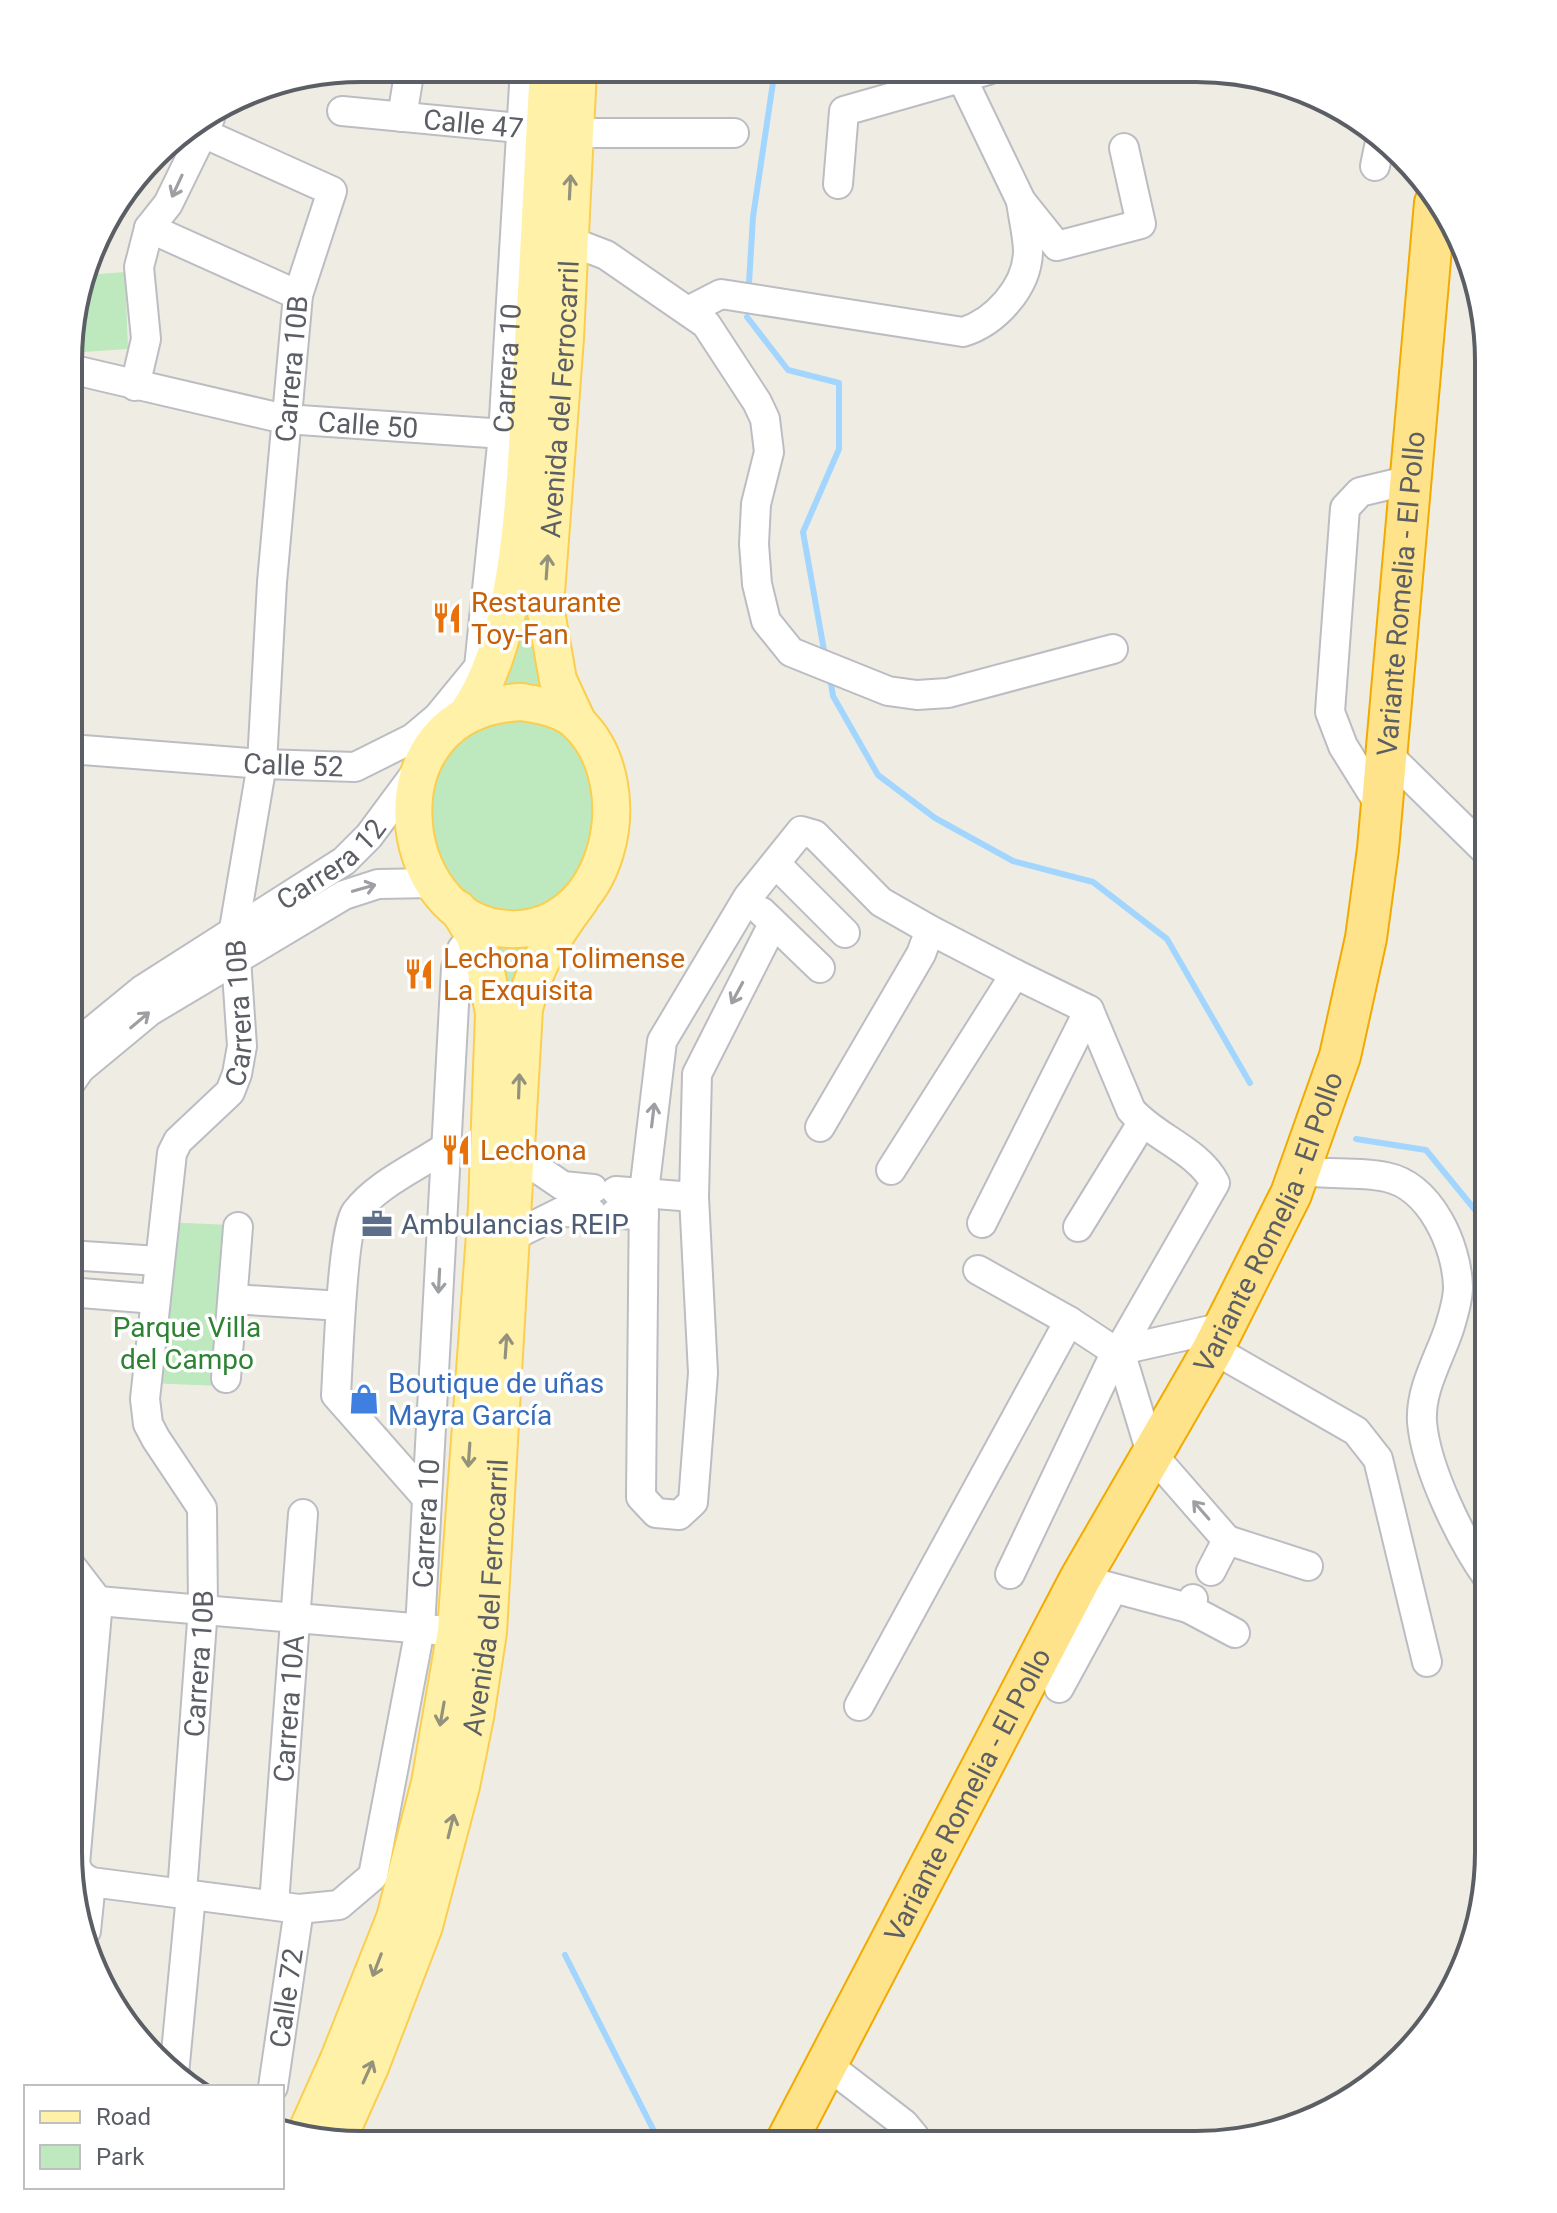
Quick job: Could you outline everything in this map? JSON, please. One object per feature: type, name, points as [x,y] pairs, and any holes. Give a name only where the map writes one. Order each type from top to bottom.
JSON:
[{"type":"highway","name":"Variante Romelia - El Pollo","points":[[791,2131],[825,2063],[1096,1584],[1151,1453],[1219,1338],[1301,1171],[1332,1085],[1353,1005],[1366,938],[1381,807],[1434,216]]},
{"type":"main road","name":"Avenida del Ferrocarril","points":[[466,715],[476,700],[497,648],[510,602],[515,435],[547,131],[548,82]]},
{"type":"main road","name":"Avenida del Ferrocarril","points":[[572,82],[547,131],[567,240],[565,338],[545,606],[558,680],[578,723]]},
{"type":"main road","points":[[522,702],[551,709],[578,723],[603,764],[612,810],[604,858],[580,900],[555,920],[524,929],[494,927],[456,909],[421,857],[414,829],[413,799],[418,770],[438,739],[466,715],[493,705],[522,702]]},
{"type":"main road","name":"Avenida del Ferrocarril","points":[[342,2130],[370,2067],[424,1926],[461,1786],[488,1632],[513,1236],[520,1043],[529,985],[549,941],[580,900]]},
{"type":"main road","name":"Avenida del Ferrocarril","points":[[309,2126],[350,2034],[395,1918],[430,1783],[456,1631],[486,1223],[494,1042],[491,990],[456,909]]},
{"type":"street","points":[[402,117],[408,82]]},
{"type":"street","points":[[530,82],[547,131]]},
{"type":"street","points":[[838,184],[844,111],[937,82]]},
{"type":"street","points":[[688,311],[721,294],[963,332],[982,326],[1012,295],[1022,276],[1028,254],[1021,201],[973,82]]},
{"type":"street","name":"Calle 47","points":[[342,111],[547,131],[734,133]]},
{"type":"street","name":"Carrera 10B","points":[[175,2059],[203,1608],[202,1508],[148,1424],[145,1399],[172,1153],[178,1141],[230,1092],[242,1046],[234,929],[262,764],[285,419],[298,295],[332,191],[211,126]]},
{"type":"street","points":[[135,386],[146,339],[139,267],[149,228],[168,204],[203,131]]},
{"type":"street","points":[[1021,201],[1057,246],[1141,224],[1124,148]]},
{"type":"street","points":[[1375,166],[1378,150]]},
{"type":"street","points":[[149,228],[298,295]]},
{"type":"street","points":[[567,240],[606,255],[706,324],[765,419],[769,452],[756,504],[754,544],[757,584],[766,621],[791,652],[888,691],[917,695],[948,693],[1113,649]]},
{"type":"street","name":"Calle 50","points":[[82,372],[285,419],[515,435]]},
{"type":"street","name":"Carrera 10","points":[[479,667],[515,435]]},
{"type":"street","points":[[1381,807],[1339,738],[1330,712],[1345,508],[1360,492],[1410,480]]},
{"type":"street","name":"Calle 52","points":[[82,750],[262,764],[355,767],[385,754],[438,717],[479,667]]},
{"type":"street","points":[[1385,752],[1475,840]]},
{"type":"street","name":"Carrera 12","points":[[82,1055],[142,990],[344,861],[369,836],[418,770]]},
{"type":"street","points":[[773,924],[697,1074],[694,1197],[703,1373],[693,1502],[679,1515],[656,1513],[641,1497],[617,1202],[662,1041],[748,897],[777,865],[801,831],[815,835],[881,902],[1089,1010],[1131,1110],[1142,1123],[1208,1169],[1215,1183],[1119,1351],[1010,1574]]},
{"type":"street","points":[[777,865],[845,933]]},
{"type":"street","name":"Carrera 12","points":[[82,1059],[150,1011],[358,888],[456,909]]},
{"type":"street","points":[[748,897],[820,968]]},
{"type":"street","name":"Carrera 10","points":[[287,1907],[339,1905],[373,1876],[420,1629],[456,968],[462,949],[456,909]]},
{"type":"street","points":[[820,1127],[921,954],[930,930]]},
{"type":"street","points":[[891,1170],[1015,974]]},
{"type":"street","points":[[982,1223],[1089,1010]]},
{"type":"street","points":[[1078,1227],[1142,1123]]},
{"type":"street","points":[[425,1496],[336,1395],[341,1306],[352,1215],[364,1202],[446,1147]]},
{"type":"street","points":[[516,1154],[562,1199]]},
{"type":"street","points":[[1301,1171],[1387,1177],[1424,1197],[1436,1213],[1458,1287],[1451,1323],[1425,1390],[1422,1421],[1430,1461],[1474,1559]]},
{"type":"street","points":[[513,1236],[562,1199],[617,1202],[694,1197]]},
{"type":"street","points":[[226,1378],[238,1227]]},
{"type":"street","points":[[82,1256],[158,1261]]},
{"type":"street","points":[[978,1270],[1119,1351],[1219,1338],[1356,1431],[1378,1459],[1427,1662]]},
{"type":"street","points":[[82,1293],[155,1299]]},
{"type":"street","points":[[233,1299],[341,1306]]},
{"type":"street","points":[[859,1706],[1069,1321]]},
{"type":"street","points":[[1119,1351],[1151,1453],[1227,1540],[1308,1566]]},
{"type":"street","name":"Carrera 10A","points":[[287,1907],[296,1619],[303,1514]]},
{"type":"street","points":[[1211,1571],[1227,1540]]},
{"type":"street","points":[[82,1580],[98,1601],[82,1784]]},
{"type":"street","points":[[1059,1688],[1096,1584],[1191,1604],[1235,1633]]},
{"type":"street","points":[[98,1601],[456,1631]]},
{"type":"street","points":[[83,1877],[91,1882],[287,1907]]},
{"type":"street","points":[[88,1911],[91,1882]]},
{"type":"street","name":"Calle 72","points":[[273,2085],[287,1907]]},
{"type":"street","points":[[825,2063],[910,2131]]},
{"type":"green space","points":[[125,272],[128,349],[83,352],[84,324],[96,274]]},
{"type":"green space","points":[[510,602],[545,605],[612,810],[536,967],[494,1013],[414,829]]},
{"type":"green space","name":"Parque Villa del Campo","points":[[162,1222],[232,1225],[220,1386],[147,1383]]},
{"type":"waterway","points":[[749,283],[753,217],[773,82]]},
{"type":"waterway","points":[[747,317],[788,370],[839,383],[839,449],[803,532],[825,656]]},
{"type":"waterway","points":[[830,678],[833,696],[878,775],[935,818],[1013,861],[1093,882],[1167,939],[1250,1083]]},
{"type":"waterway","points":[[1356,1139],[1426,1150],[1474,1209]]},
{"type":"waterway","points":[[565,1955],[654,2131]]},
{"type":"place","name":"Restaurante Toy-Fan","points":[[447,618]]},
{"type":"place","name":"Lechona Tolimense La Exquisita","points":[[419,974]]},
{"type":"place","name":"Lechona","points":[[456,1150]]},
{"type":"place","name":"Ambulancias REIP","points":[[377,1224]]},
{"type":"place","name":"Boutique de uñas Mayra García","points":[[364,1399]]}]
